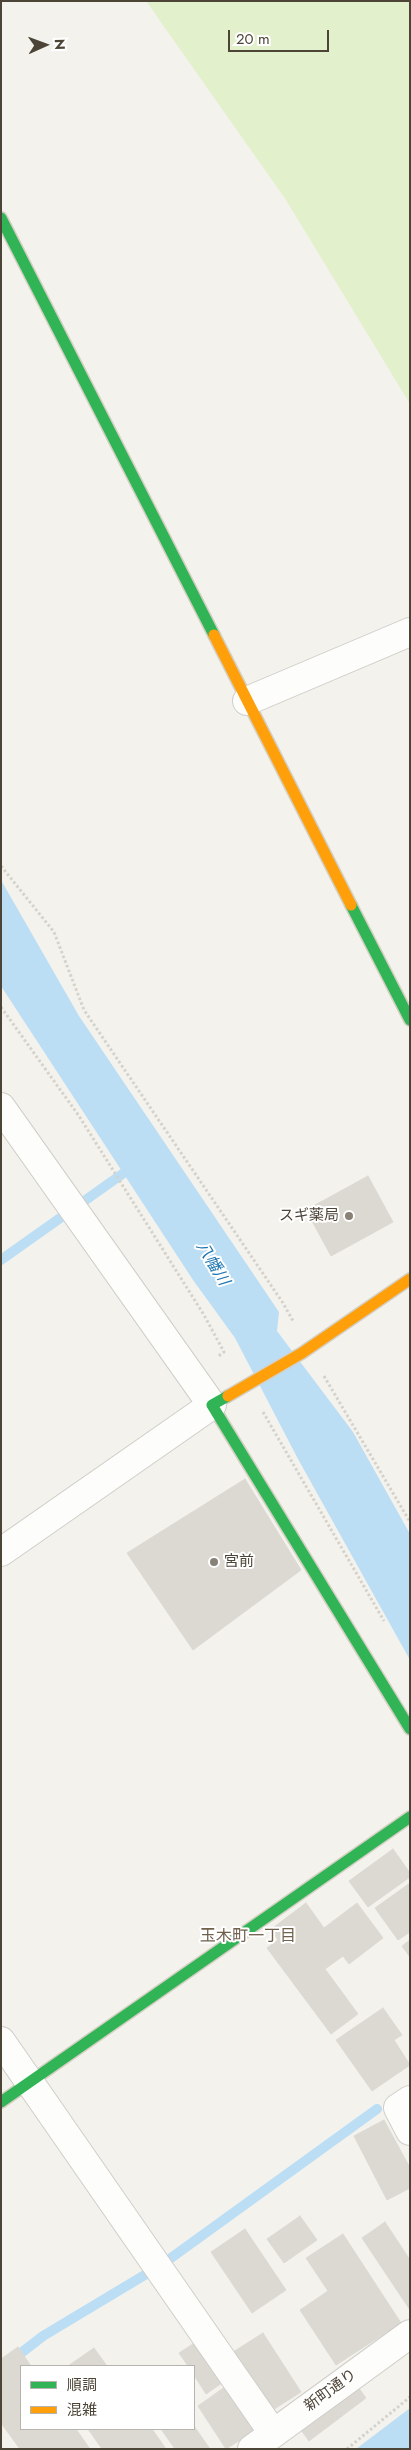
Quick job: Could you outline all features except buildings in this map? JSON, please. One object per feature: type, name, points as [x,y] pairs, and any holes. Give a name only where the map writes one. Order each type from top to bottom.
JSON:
[{"type":"street","points":[[1,218],[410,1020]]},
{"type":"street","points":[[247,701],[410,632]]},
{"type":"street","points":[[1,1107],[212,1405],[410,1729]]},
{"type":"street","points":[[1,1552],[212,1405],[250,1385],[302,1353],[410,1279]]},
{"type":"street","points":[[1,2102],[410,1817]]},
{"type":"street","points":[[1,2041],[30,2082],[263,2441]]},
{"type":"street","points":[[410,2100],[398,2108],[410,2131]]},
{"type":"street","name":"新町通り","points":[[263,2441],[410,2334]]},
{"type":"path","points":[[1,866],[54,932],[84,1010],[283,1303],[298,1329]]},
{"type":"path","points":[[1,1007],[79,1116],[204,1315]]},
{"type":"path","points":[[321,1372],[410,1522]]},
{"type":"path","points":[[250,1385],[386,1624]]},
{"type":"path","points":[[347,2449],[410,2397]]},
{"type":"green space","points":[[146,1],[410,1],[410,404],[286,200]]},
{"type":"water","name":"八幡川","points":[[1,880],[79,1016],[279,1312],[277,1331],[353,1432],[410,1534],[410,1660],[298,1459],[235,1338],[193,1280],[1,986]]},
{"type":"water","points":[[410,2408],[410,2449],[356,2449]]},
{"type":"waterway","points":[[1,1260],[135,1165]]},
{"type":"waterway","points":[[164,2263],[377,2109]]},
{"type":"waterway","points":[[12,2360],[43,2336],[148,2273]]},
{"type":"traffic: fast","points":[[1,218],[214,635]]},
{"type":"traffic: fast","points":[[351,905],[410,1020]]},
{"type":"traffic: fast","points":[[228,1396],[212,1405],[410,1729]]},
{"type":"traffic: fast","points":[[1,2102],[410,1817]]},
{"type":"traffic: slow","points":[[214,635],[351,905]]},
{"type":"traffic: slow","points":[[228,1396],[302,1353],[410,1279]]},
{"type":"place","name":"スギ薬局","points":[[349,1216]]},
{"type":"place","name":"宮前","points":[[214,1562]]},
{"type":"district","name":"玉木町一丁目","points":[[248,1937]]}]
